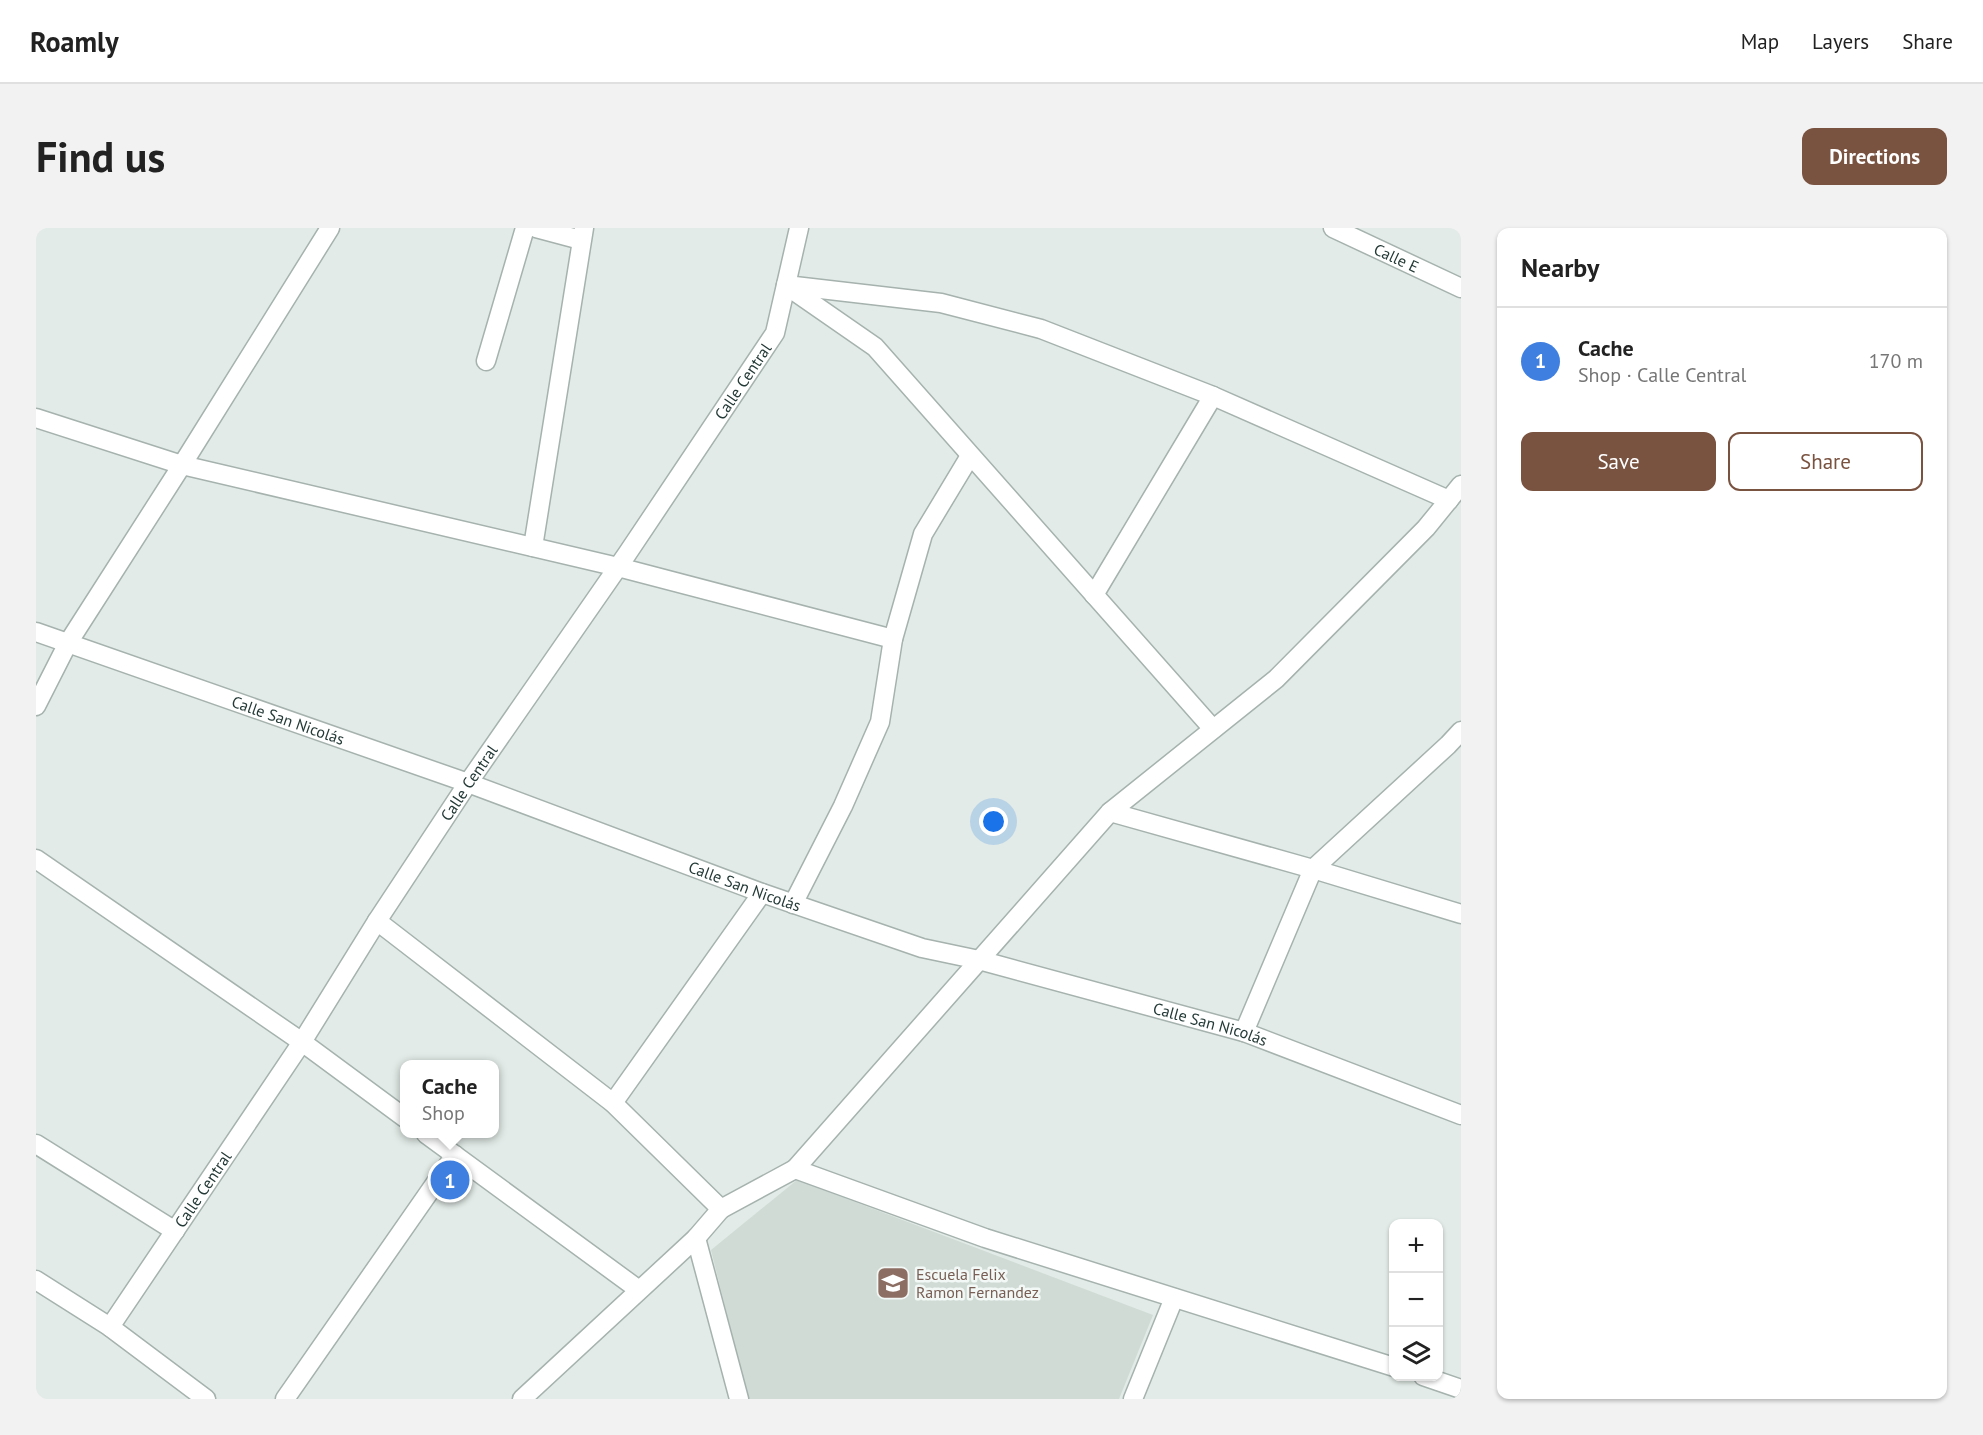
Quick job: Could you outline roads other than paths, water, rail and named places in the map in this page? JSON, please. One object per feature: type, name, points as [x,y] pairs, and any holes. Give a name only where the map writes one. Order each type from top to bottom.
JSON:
[{"type":"street","points":[[36,706],[68,643],[330,228]]},
{"type":"street","points":[[486,361],[525,228]]},
{"type":"street","points":[[533,547],[583,234],[536,228]]},
{"type":"street","name":"Calle Central","points":[[110,1327],[302,1042],[377,921],[468,783],[618,567],[775,333],[799,228]]},
{"type":"street","name":"Calle E","points":[[1333,228],[1461,288]]},
{"type":"street","points":[[786,285],[952,306],[1041,329],[1214,396],[1449,500]]},
{"type":"street","points":[[786,285],[875,347],[1213,729]]},
{"type":"street","points":[[1094,595],[1214,396]]},
{"type":"street","points":[[36,418],[182,465],[618,567],[893,639]]},
{"type":"street","points":[[793,904],[843,806],[880,722],[893,639],[923,534],[970,456]]},
{"type":"street","points":[[522,1399],[696,1238],[721,1209],[795,1169],[1110,812],[1275,679],[1426,528],[1461,485]]},
{"type":"street","name":"Calle San Nicolás","points":[[36,632],[468,783],[762,893],[922,948],[979,960],[1244,1032],[1461,1115]]},
{"type":"street","points":[[1244,1032],[1313,869],[1455,747],[1461,731]]},
{"type":"street","points":[[1110,812],[1313,869],[1461,914]]},
{"type":"street","points":[[36,860],[302,1042],[400,1114]]},
{"type":"street","points":[[613,1103],[762,893]]},
{"type":"street","points":[[377,921],[613,1103],[721,1209]]},
{"type":"street","points":[[432,1138],[639,1290]]},
{"type":"street","points":[[36,1144],[175,1231]]},
{"type":"street","points":[[285,1399],[455,1155]]},
{"type":"street","points":[[795,1169],[985,1238],[1389,1365]]},
{"type":"street","points":[[696,1238],[739,1399]]},
{"type":"street","points":[[36,1280],[110,1327],[206,1399]]},
{"type":"street","points":[[1133,1399],[1174,1298]]},
{"type":"street","points":[[1436,1381],[1461,1389]]},
{"type":"place","name":"Cache","points":[[450,1180]]},
{"type":"place","name":"Escuela Felix Ramon Fernandez","points":[[893,1283]]}]
